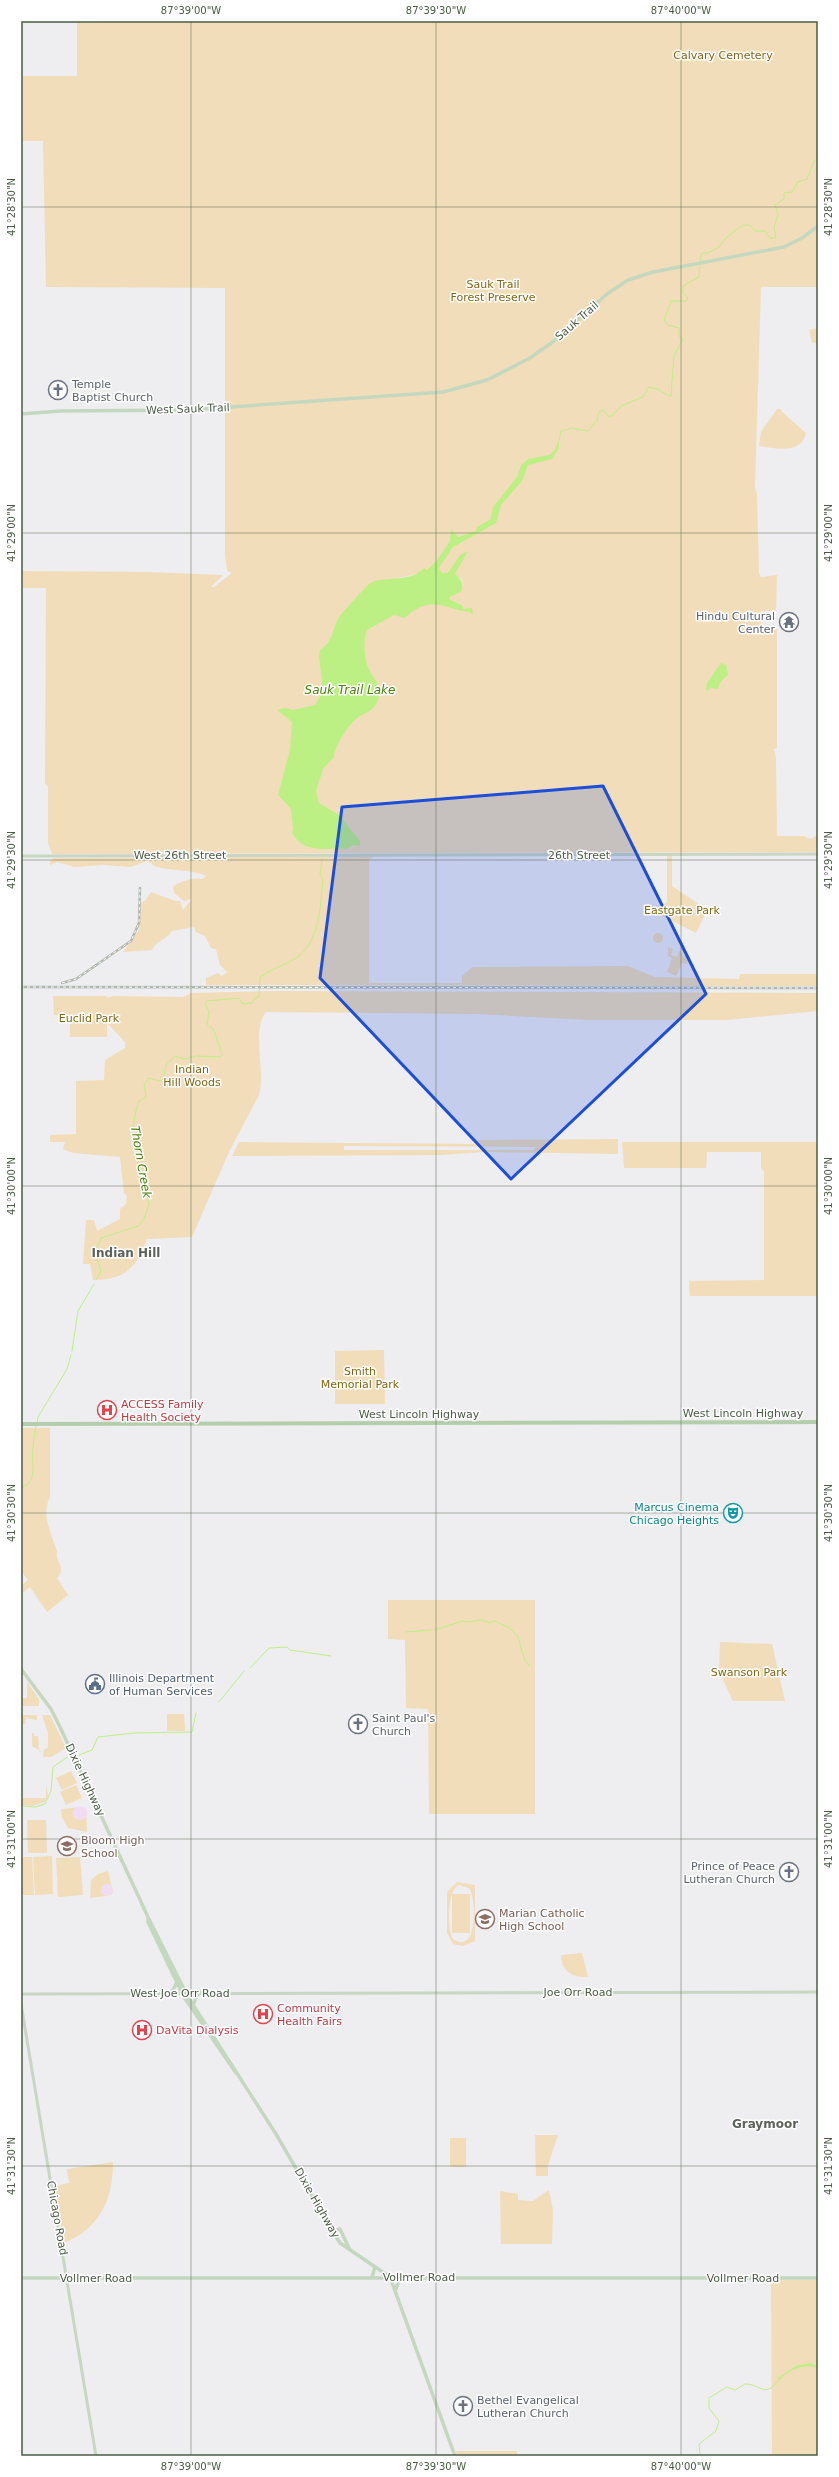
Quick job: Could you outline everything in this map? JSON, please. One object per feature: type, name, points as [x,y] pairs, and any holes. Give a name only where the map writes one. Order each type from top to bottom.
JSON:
[{"type":"main road","name":"Sauk Trail","points":[[331,401],[423,395],[443,392],[487,380],[516,366],[543,349],[612,290],[628,280],[653,272],[784,247],[802,238],[818,226]]},
{"type":"main road","name":"West Sauk Trail","points":[[21,414],[60,411],[188,410],[331,401]]},
{"type":"main road","name":"West Lincoln Highway","points":[[21,1424],[818,1422]]},
{"type":"main road","name":"Dixie Highway","points":[[21,1669],[54,1714],[148,1917],[162,1942],[184,1992],[184,1997],[236,2073]]},
{"type":"main road","name":"Dixie Highway","points":[[148,1917],[148,1922],[177,1982],[276,2134],[332,2232],[340,2243],[390,2277],[396,2290],[455,2456]]},
{"type":"main road","points":[[169,1992],[173,1990],[177,1982]]},
{"type":"main road","points":[[193,2006],[194,2001],[201,1992]]},
{"type":"main road","points":[[332,2232],[340,2229],[351,2250]]},
{"type":"main road","points":[[372,2277],[376,2267]]},
{"type":"main road","points":[[396,2290],[399,2280],[403,2277]]},
{"type":"main road","name":"Vollmer Road","points":[[21,2278],[818,2278]]},
{"type":"street","name":"26th Street","points":[[340,854],[818,854]]},
{"type":"street","name":"West 26th Street","points":[[21,856],[340,854]]},
{"type":"street","name":"West Joe Orr Road","points":[[21,1994],[338,1992]]},
{"type":"street","name":"Joe Orr Road","points":[[338,1992],[818,1992]]},
{"type":"street","name":"Chicago Road","points":[[21,2004],[96,2456]]},
{"type":"highlighted area","points":[[603,786],[706,994],[511,1179],[320,978],[342,807]]},
{"type":"green space","name":"Sauk Trail Forest Preserve","points":[[77,21],[818,21],[818,287],[761,287],[755,488],[757,494],[759,573],[761,577],[777,575],[776,611],[761,611],[761,629],[777,629],[777,748],[774,749],[776,759],[777,836],[804,836],[810,839],[818,835],[816,852],[52,854],[48,843],[48,787],[45,783],[46,588],[21,588],[21,571],[147,572],[223,575],[211,587],[214,587],[232,573],[227,571],[225,554],[225,288],[46,287],[43,141],[21,141],[21,76],[77,76]],"holes":[[[419,573],[448,573],[462,579],[463,586],[368,587],[370,584]]]},
{"type":"green space","points":[[818,328],[818,342],[812,343],[809,330]]},
{"type":"green space","points":[[777,409],[781,409],[781,411],[806,433],[799,445],[780,449],[759,446],[761,432]]},
{"type":"green space","points":[[374,856],[369,860],[369,983],[462,983],[462,976],[472,967],[628,966],[655,977],[739,979],[740,974],[818,974],[818,986],[206,985],[206,978],[218,973],[222,976],[227,972],[220,965],[216,949],[211,948],[205,936],[196,932],[194,927],[172,931],[156,944],[152,950],[123,952],[139,930],[141,902],[145,901],[151,892],[175,901],[180,901],[183,910],[192,899],[184,901],[174,893],[173,887],[183,881],[202,879],[206,876],[194,872],[160,868],[147,861],[131,867],[103,865],[75,867],[57,862],[50,865],[50,861],[54,858]]},
{"type":"green space","name":"Eastgate Park","points":[[667,856],[672,856],[672,886],[707,910],[696,933],[653,911],[667,902]]},
{"type":"green space","points":[[656,933],[660,933],[662,934],[662,942],[656,943],[653,940],[653,936]]},
{"type":"green space","points":[[668,947],[673,949],[671,955],[677,957],[679,951],[683,953],[682,956],[689,958],[687,964],[682,963],[676,976],[667,972],[672,958],[668,956]]},
{"type":"green space","points":[[271,991],[818,993],[818,1011],[727,1020],[589,1020],[475,1014],[266,1012],[262,1020],[259,1040],[261,1086],[259,1095],[229,1152],[192,1237],[147,1239],[139,1258],[128,1270],[113,1278],[93,1280],[90,1264],[83,1264],[86,1220],[94,1220],[97,1231],[120,1219],[120,1209],[126,1204],[127,1196],[124,1193],[120,1157],[73,1153],[63,1149],[65,1142],[50,1142],[50,1135],[76,1134],[76,1081],[104,1080],[105,1060],[125,1048],[125,1042],[107,1023],[107,1037],[70,1037],[70,1015],[54,1015],[53,996],[107,996],[107,998],[113,996],[183,997],[191,993]]},
{"type":"green space","points":[[618,1139],[618,1154],[485,1152],[440,1155],[232,1156],[239,1142],[476,1144],[476,1140]],"holes":[[[344,1146],[535,1147],[534,1150],[344,1150]]]},
{"type":"green space","points":[[622,1142],[818,1142],[818,1296],[690,1296],[689,1281],[764,1280],[764,1172],[761,1168],[761,1152],[707,1152],[706,1168],[624,1168]]},
{"type":"green space","name":"Smith Memorial Park","points":[[384,1350],[385,1404],[335,1404],[335,1351]]},
{"type":"green space","points":[[21,1428],[50,1428],[50,1497],[46,1510],[48,1524],[61,1568],[60,1574],[57,1578],[68,1595],[47,1612],[30,1587],[21,1594],[21,1586],[28,1580],[21,1571]]},
{"type":"green space","points":[[388,1600],[535,1600],[535,1814],[429,1814],[428,1709],[406,1708],[405,1640],[388,1639]]},
{"type":"green space","name":"Swanson Park","points":[[720,1642],[772,1644],[785,1701],[733,1701],[719,1671]]},
{"type":"green space","points":[[27,1682],[39,1699],[39,1706],[21,1706],[21,1698],[27,1698]]},
{"type":"green space","points":[[167,1714],[184,1714],[185,1731],[167,1731]]},
{"type":"green space","points":[[21,1715],[37,1715],[37,1720],[26,1718],[25,1724],[21,1724]]},
{"type":"green space","points":[[42,1715],[50,1715],[66,1748],[51,1757],[43,1757],[44,1749],[48,1748],[48,1733]]},
{"type":"green space","points":[[32,1733],[34,1733],[34,1736],[38,1736],[39,1750],[32,1746]]},
{"type":"green space","points":[[71,1771],[77,1783],[62,1790],[56,1778]]},
{"type":"green space","points":[[46,1785],[48,1796],[45,1802],[32,1806],[21,1805],[21,1798],[46,1798]]},
{"type":"green space","points":[[76,1785],[82,1798],[66,1805],[60,1792]]},
{"type":"green space","points":[[82,1807],[86,1809],[87,1832],[68,1828],[62,1817],[61,1809]]},
{"type":"green space","points":[[27,1820],[46,1820],[47,1853],[28,1853]]},
{"type":"green space","points":[[52,1856],[53,1894],[35,1895],[33,1857]]},
{"type":"green space","points":[[21,1857],[32,1857],[34,1895],[21,1895]]},
{"type":"green space","points":[[80,1857],[83,1895],[58,1897],[56,1858]]},
{"type":"green space","points":[[108,1871],[113,1892],[111,1895],[90,1898],[91,1880],[98,1874]]},
{"type":"green space","points":[[457,1882],[475,1885],[475,1941],[463,1946],[453,1944],[447,1933],[447,1892]],"holes":[[[459,1885],[469,1888],[473,1901],[474,1922],[472,1932],[468,1939],[462,1942],[454,1940],[451,1936],[449,1920],[450,1902],[455,1888]]]},
{"type":"green space","points":[[452,1894],[470,1894],[470,1933],[452,1933]]},
{"type":"green space","points":[[582,1953],[588,1977],[573,1975],[566,1969],[562,1961],[561,1955]]},
{"type":"green space","points":[[535,2135],[558,2135],[548,2165],[548,2176],[536,2176]]},
{"type":"green space","points":[[450,2138],[466,2138],[466,2167],[450,2167]]},
{"type":"green space","points":[[113,2162],[110,2189],[102,2211],[87,2229],[64,2243],[54,2186],[69,2183],[67,2169]]},
{"type":"green space","points":[[549,2190],[553,2210],[552,2244],[501,2244],[500,2191],[518,2194],[518,2200],[533,2201]]},
{"type":"green space","points":[[771,2280],[818,2280],[818,2456],[770,2456],[772,2454]]},
{"type":"green space","points":[[456,2451],[517,2451],[517,2456],[457,2456]]},
{"type":"sand","points":[[80,1806],[85,1808],[87,1813],[85,1818],[80,1820],[75,1818],[73,1813],[75,1808]]},
{"type":"sand","points":[[105,1884],[109,1884],[113,1890],[109,1896],[105,1896],[101,1892],[101,1888]]},
{"type":"water","name":"Sauk Trail Lake","points":[[559,440],[559,448],[552,459],[528,465],[522,481],[501,505],[496,523],[453,547],[439,568],[442,573],[448,573],[460,555],[468,551],[455,574],[462,582],[461,592],[451,596],[449,599],[463,606],[463,609],[472,608],[473,615],[470,612],[445,606],[422,606],[414,610],[405,618],[394,615],[367,630],[364,648],[370,671],[377,682],[379,690],[378,700],[374,707],[355,720],[345,732],[339,742],[334,757],[323,769],[316,791],[319,803],[339,815],[360,841],[360,846],[353,845],[347,849],[323,849],[308,847],[302,844],[296,839],[292,832],[291,809],[278,795],[290,750],[292,722],[277,710],[285,708],[293,710],[315,705],[323,691],[319,656],[320,650],[330,639],[340,616],[369,584],[374,581],[411,576],[424,568],[427,570],[431,567],[450,541],[451,529],[458,537],[476,531],[477,527],[491,519],[493,507],[517,477],[521,465],[528,459],[549,455],[554,451]]},
{"type":"water","points":[[721,663],[726,665],[728,674],[720,683],[718,689],[711,688],[706,691],[707,683]]},
{"type":"water","points":[[810,2363],[818,2366],[818,2368],[808,2366],[798,2368],[783,2376],[780,2380],[778,2378],[796,2366]]},
{"type":"waterway","name":"Thorn Creek","points":[[700,261],[702,253],[708,253],[719,247],[725,239],[743,225],[750,225],[755,231],[765,231],[771,239],[776,237],[774,228],[778,214],[775,205],[784,199],[784,193],[792,192],[798,182],[807,179],[814,161],[818,158]]},
{"type":"waterway","name":"Thorn Creek","points":[[559,441],[561,431],[572,428],[588,431],[597,420],[599,412],[603,410],[608,416],[612,416],[621,406],[643,397],[649,387],[658,389],[669,396],[671,395],[674,356],[683,339],[679,336],[679,328],[668,325],[664,320],[671,301],[686,301],[688,298],[683,293],[683,286],[699,277],[700,266]]},
{"type":"waterway","name":"Thorn Creek","points":[[96,1280],[101,1271],[95,1253],[101,1238],[138,1226],[144,1219],[149,1204],[142,1173],[140,1143],[133,1125],[138,1102],[146,1097],[144,1084],[149,1078],[160,1081],[163,1079],[166,1065],[175,1056],[184,1059],[196,1056],[220,1057],[222,1054],[214,1030],[207,1024],[209,1011],[205,1004],[207,1001],[239,998],[243,1004],[252,1003],[254,999],[259,997],[260,977],[296,958],[304,951],[310,943],[314,933],[319,913],[323,881],[320,874],[322,860]]},
{"type":"waterway","name":"Thorn Creek","points":[[72,1351],[78,1311],[94,1284]]},
{"type":"waterway","name":"Thorn Creek","points":[[37,1423],[38,1417],[67,1369],[71,1355]]},
{"type":"waterway","name":"Thorn Creek","points":[[21,1488],[27,1485],[32,1477],[33,1446],[36,1426]]},
{"type":"waterway","points":[[434,1630],[463,1621],[467,1622],[482,1620],[489,1623],[494,1621],[508,1627],[518,1637],[525,1661],[529,1665]]},
{"type":"waterway","points":[[406,1632],[431,1630]]},
{"type":"waterway","points":[[250,1668],[269,1648],[287,1647],[290,1650],[331,1656]]},
{"type":"waterway","points":[[219,1702],[244,1671]]},
{"type":"waterway","points":[[79,1755],[92,1750],[98,1737],[134,1733],[192,1732],[196,1713]]},
{"type":"waterway","points":[[21,1806],[35,1807],[45,1804],[51,1791],[53,1767],[69,1756]]},
{"type":"waterway","points":[[700,2456],[699,2444],[716,2431],[719,2421],[709,2408],[709,2398],[727,2387],[735,2390],[745,2384],[767,2390],[775,2385],[780,2378]]},
{"type":"railway","points":[[62,983],[76,979],[131,941],[139,923],[140,888]]},
{"type":"railway","points":[[21,987],[818,988]]},
{"type":"place","name":"Temple Baptist Church","points":[[58,390]]},
{"type":"place","name":"Hindu Cultural Center","points":[[789,622]]},
{"type":"place","name":"ACCESS Family Health Society","points":[[107,1410]]},
{"type":"place","name":"Marcus Cinema Chicago Heights","points":[[733,1513]]},
{"type":"place","name":"Illinois Department of Human Services","points":[[95,1684]]},
{"type":"place","name":"Saint Paul's Church","points":[[358,1724]]},
{"type":"place","name":"Bloom High School","points":[[67,1846]]},
{"type":"place","name":"Prince of Peace Lutheran Church","points":[[789,1872]]},
{"type":"place","name":"Marian Catholic High School","points":[[485,1919]]},
{"type":"place","name":"Community Health Fairs","points":[[263,2014]]},
{"type":"place","name":"DaVita Dialysis","points":[[142,2030]]},
{"type":"place","name":"Bethel Evangelical Lutheran Church","points":[[463,2406]]},
{"type":"district","name":"Indian Hill","points":[[126,1253]]},
{"type":"district","name":"Graymoor","points":[[765,2124]]},
{"type":"park label","name":"Calvary Cemetery","points":[[723,55]]},
{"type":"park label","name":"Euclid Park","points":[[89,1018]]},
{"type":"park label","name":"Indian Hill Woods","points":[[192,1075]]}]
